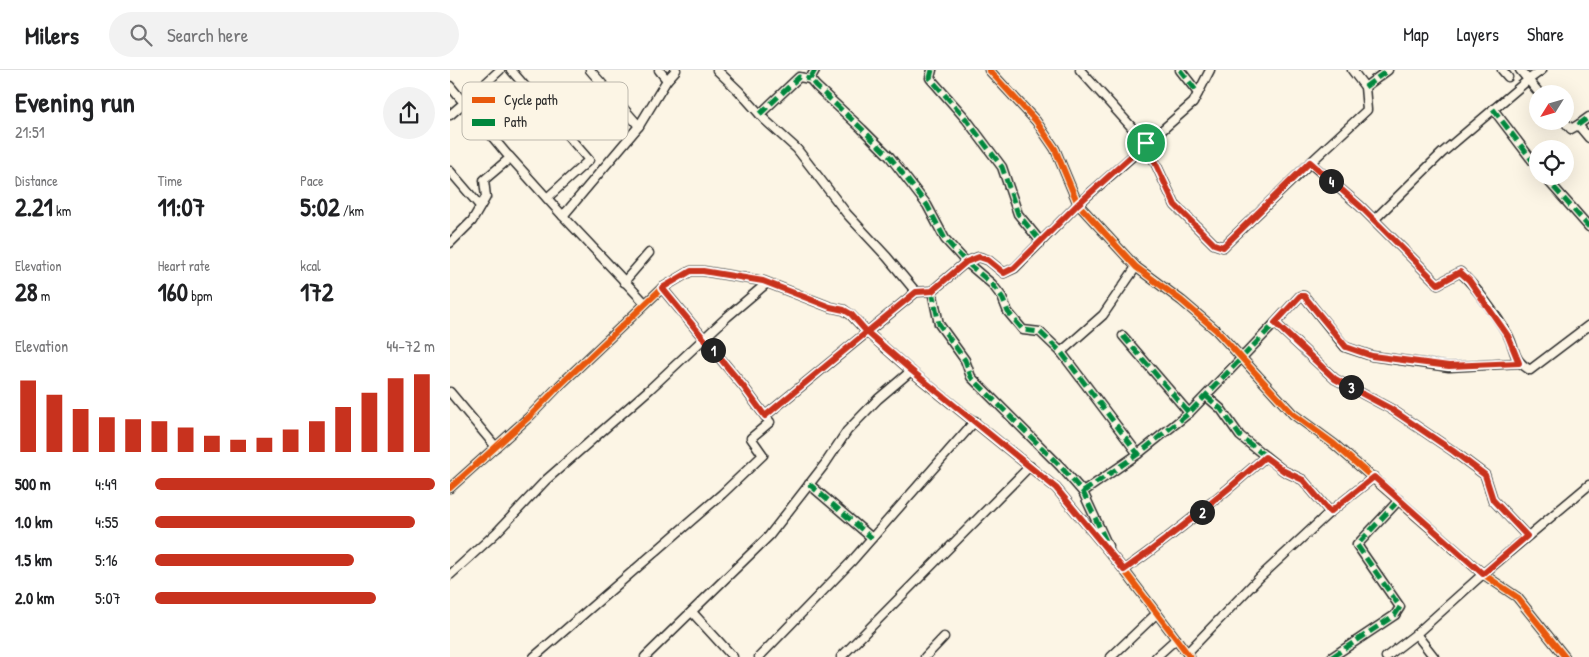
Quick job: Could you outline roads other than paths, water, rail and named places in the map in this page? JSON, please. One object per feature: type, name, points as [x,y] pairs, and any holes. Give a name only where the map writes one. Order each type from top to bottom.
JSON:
[{"type":"street","points":[[487,82],[500,70]]},
{"type":"street","points":[[512,70],[522,82]]},
{"type":"street","points":[[590,70],[600,82]]},
{"type":"street","points":[[659,70],[667,80]]},
{"type":"street","points":[[628,139],[639,126],[667,80],[676,70]]},
{"type":"street","points":[[716,70],[797,149],[847,214],[916,292]]},
{"type":"street","points":[[810,79],[815,70]]},
{"type":"street","points":[[932,70],[930,78],[966,119],[1002,167],[1018,214],[1042,242]]},
{"type":"street","points":[[989,70],[1036,121],[1054,149],[1078,204],[1136,266],[1216,330],[1293,414],[1374,477],[1483,574],[1517,597],[1565,657]]},
{"type":"street","points":[[1080,70],[1146,143],[1175,205],[1214,244],[1223,247],[1310,162],[1367,110],[1365,87],[1352,70]]},
{"type":"street","points":[[1180,70],[1198,93]]},
{"type":"street","points":[[765,416],[916,292],[932,291],[966,262],[979,257],[988,260],[1004,273],[1014,268],[1078,204],[1193,103],[1210,70]]},
{"type":"street","points":[[1365,87],[1388,70]]},
{"type":"street","points":[[1502,70],[1508,77]]},
{"type":"street","points":[[1520,70],[1532,85]]},
{"type":"street","points":[[1374,220],[1442,152],[1542,70]]},
{"type":"street","points":[[760,114],[799,77],[810,79],[890,157],[927,205],[944,239],[966,262],[992,284],[1002,297],[1008,312],[1024,330],[1040,332],[1061,352],[1138,454]]},
{"type":"street","points":[[450,86],[462,101]]},
{"type":"street","points":[[450,116],[462,105]]},
{"type":"street","points":[[1493,109],[1529,156]]},
{"type":"street","points":[[628,113],[639,126]]},
{"type":"street","points":[[1574,127],[1589,117]]},
{"type":"street","points":[[1578,125],[1589,138]]},
{"type":"street","points":[[495,140],[563,216],[645,303]]},
{"type":"street","points":[[547,198],[589,160],[572,140]]},
{"type":"street","points":[[563,216],[627,140]]},
{"type":"street","points":[[450,243],[472,221],[486,196],[484,180],[510,158],[509,156]]},
{"type":"street","points":[[1310,162],[1374,220],[1438,284],[1460,272],[1469,280],[1508,336],[1519,363]]},
{"type":"street","points":[[450,171],[480,206]]},
{"type":"street","points":[[563,216],[598,174]]},
{"type":"street","points":[[1552,185],[1589,227]]},
{"type":"street","points":[[624,282],[648,253]]},
{"type":"street","points":[[1061,352],[1103,315],[1136,266]]},
{"type":"street","points":[[450,488],[529,417],[645,303],[662,288],[691,271],[703,271],[768,283],[851,314],[867,332],[912,371],[1056,488],[1124,570],[1189,655],[1260,577],[1330,512],[1374,477]]},
{"type":"street","points":[[450,575],[496,532],[546,480],[768,283]]},
{"type":"street","points":[[534,657],[722,494],[763,456],[750,438],[770,422],[662,288]]},
{"type":"street","points":[[932,291],[939,324],[965,360],[971,377],[1061,467],[1083,492],[1113,557]]},
{"type":"street","points":[[1083,492],[1138,454],[1189,413],[1300,296],[1304,296],[1346,347],[1372,356],[1449,366],[1519,363],[1530,370],[1589,327]]},
{"type":"street","points":[[1275,323],[1335,379],[1391,409],[1485,475],[1493,500],[1527,536]]},
{"type":"street","points":[[1123,336],[1189,413]]},
{"type":"street","points":[[645,657],[769,536],[847,431],[878,399],[912,371]]},
{"type":"street","points":[[450,392],[496,447]]},
{"type":"street","points":[[1206,396],[1221,409],[1240,436],[1284,471],[1303,480],[1330,512]]},
{"type":"street","points":[[759,657],[851,562],[975,421]]},
{"type":"street","points":[[1124,570],[1176,533],[1265,457]]},
{"type":"street","points":[[841,657],[1030,466]]},
{"type":"street","points":[[809,484],[872,538]]},
{"type":"street","points":[[1386,657],[1416,634],[1527,536],[1589,486]]},
{"type":"street","points":[[1332,657],[1395,615],[1400,607],[1357,545],[1399,500]]},
{"type":"street","points":[[692,612],[733,657]]},
{"type":"street","points":[[1111,657],[1157,613]]},
{"type":"street","points":[[1416,634],[1434,657]]},
{"type":"street","points":[[925,657],[944,637]]},
{"type":"street","points":[[1156,657],[1176,639]]}]
